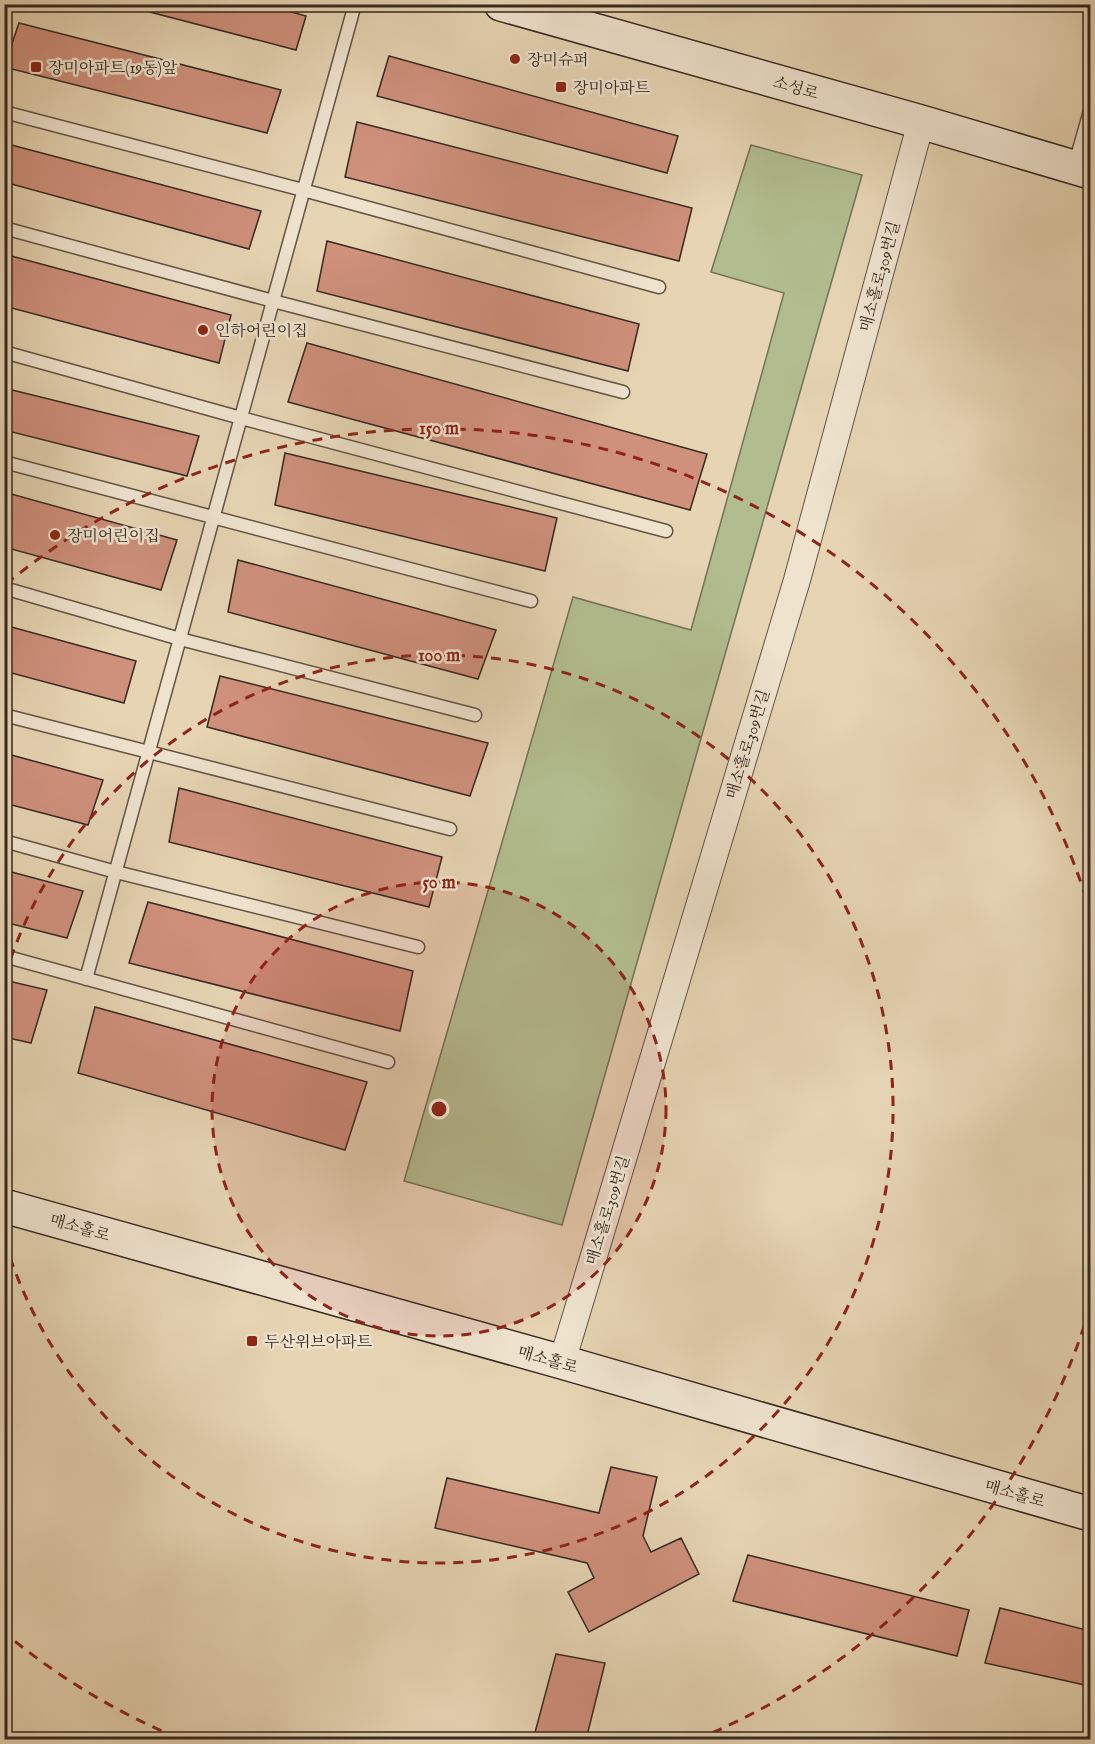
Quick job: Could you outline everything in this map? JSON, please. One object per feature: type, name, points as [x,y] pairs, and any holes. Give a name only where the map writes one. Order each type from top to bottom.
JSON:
[{"type":"main road","name":"소성로","points":[[501,4],[921,122],[1082,170]]},
{"type":"main road","name":"매소홀로","points":[[4,1206],[562,1362],[1090,1514]]},
{"type":"street","name":"매소홀로309번길","points":[[562,1362],[793,591],[921,122]]},
{"type":"lane","points":[[86,979],[355,4]]},
{"type":"lane","points":[[1082,170],[1090,111]]},
{"type":"lane","points":[[4,112],[303,190],[659,287]]},
{"type":"lane","points":[[4,228],[623,392]]},
{"type":"lane","points":[[4,352],[241,418],[666,531]]},
{"type":"lane","points":[[4,462],[531,601]]},
{"type":"lane","points":[[4,588],[180,639],[476,715]]},
{"type":"lane","points":[[4,715],[450,830]]},
{"type":"lane","points":[[4,841],[116,872],[418,947]]},
{"type":"lane","points":[[4,956],[388,1062]]},
{"type":"green space","points":[[751,145],[862,175],[562,1225],[404,1181],[573,597],[691,630],[784,293],[711,272]]},
{"type":"building","points":[[119,4],[263,4],[306,16],[296,50]]},
{"type":"building","points":[[19,23],[281,90],[267,133],[4,67]]},
{"type":"building","points":[[389,56],[678,136],[667,173],[377,96]]},
{"type":"building","points":[[357,122],[692,208],[679,261],[345,177]]},
{"type":"building","points":[[4,143],[261,211],[249,249],[4,182]]},
{"type":"building","points":[[327,241],[639,324],[628,371],[317,291]]},
{"type":"building","points":[[4,254],[231,315],[219,363],[4,306]]},
{"type":"building","points":[[307,343],[707,454],[690,510],[288,402]]},
{"type":"building","points":[[4,388],[199,436],[187,476],[4,430]]},
{"type":"building","points":[[285,453],[557,518],[545,571],[275,505]]},
{"type":"building","points":[[4,492],[177,540],[161,590],[4,547]]},
{"type":"building","points":[[238,560],[496,630],[478,679],[228,612]]},
{"type":"building","points":[[4,625],[136,661],[124,703],[4,671]]},
{"type":"building","points":[[220,676],[488,743],[470,796],[207,727]]},
{"type":"building","points":[[4,753],[103,780],[88,825],[4,803]]},
{"type":"building","points":[[179,788],[442,857],[429,907],[169,842]]},
{"type":"building","points":[[4,870],[83,891],[67,938],[4,922]]},
{"type":"building","points":[[148,902],[413,971],[400,1031],[129,963]]},
{"type":"building","points":[[4,980],[47,990],[31,1043],[4,1037]]},
{"type":"building","points":[[95,1007],[367,1082],[345,1150],[78,1073]]},
{"type":"building","points":[[611,1467],[657,1477],[643,1536],[651,1552],[681,1538],[699,1574],[589,1632],[568,1592],[594,1578],[587,1563],[435,1528],[447,1478],[599,1513]]},
{"type":"building","points":[[748,1555],[969,1610],[957,1656],[733,1601]]},
{"type":"building","points":[[1000,1608],[1090,1631],[1090,1666],[1085,1685],[985,1663]]},
{"type":"building","points":[[556,1654],[605,1663],[586,1740],[533,1740]]},
{"type":"place","name":"장미슈퍼","points":[[515,59]]},
{"type":"place","name":"장미아파트(19동)앞","points":[[36,67]]},
{"type":"place","name":"장미아파트","points":[[561,87]]},
{"type":"place","name":"인하어린이집","points":[[203,330]]},
{"type":"place","name":"장미어린이집","points":[[55,535]]},
{"type":"place","name":"두산위브아파트","points":[[252,1341]]}]
